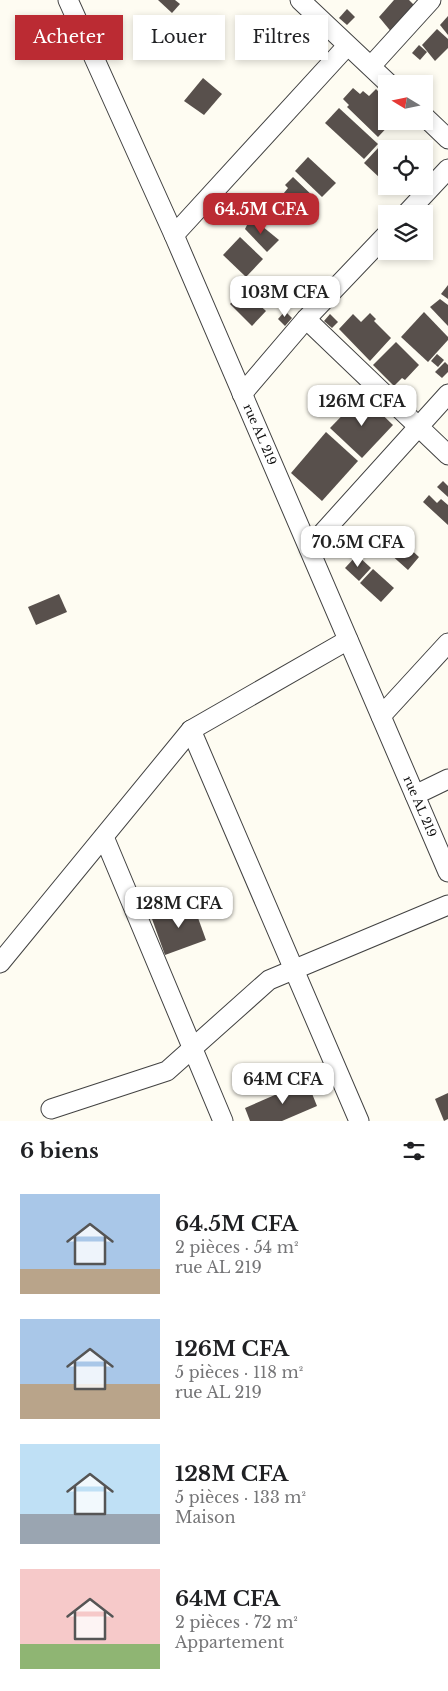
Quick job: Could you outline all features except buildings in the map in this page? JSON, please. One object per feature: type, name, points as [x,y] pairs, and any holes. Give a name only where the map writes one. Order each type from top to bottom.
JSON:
[{"type":"street","name":"rue AL 219","points":[[68,0],[174,235],[448,872]]},
{"type":"street","points":[[300,0],[380,75]]},
{"type":"street","points":[[371,66],[431,0]]},
{"type":"street","points":[[174,235],[348,46]]},
{"type":"street","points":[[433,125],[448,139]]},
{"type":"street","points":[[415,205],[448,170]]},
{"type":"street","points":[[242,394],[306,319],[378,243]]},
{"type":"street","points":[[306,319],[448,455]]},
{"type":"street","points":[[309,548],[417,426],[448,394]]},
{"type":"street","points":[[0,963],[192,730],[348,640]]},
{"type":"street","points":[[381,716],[448,643]]},
{"type":"street","points":[[192,730],[359,1121]]},
{"type":"street","points":[[415,795],[448,779]]},
{"type":"street","points":[[104,837],[223,1121]]},
{"type":"street","points":[[51,1109],[167,1070],[269,980],[448,905]]}]
